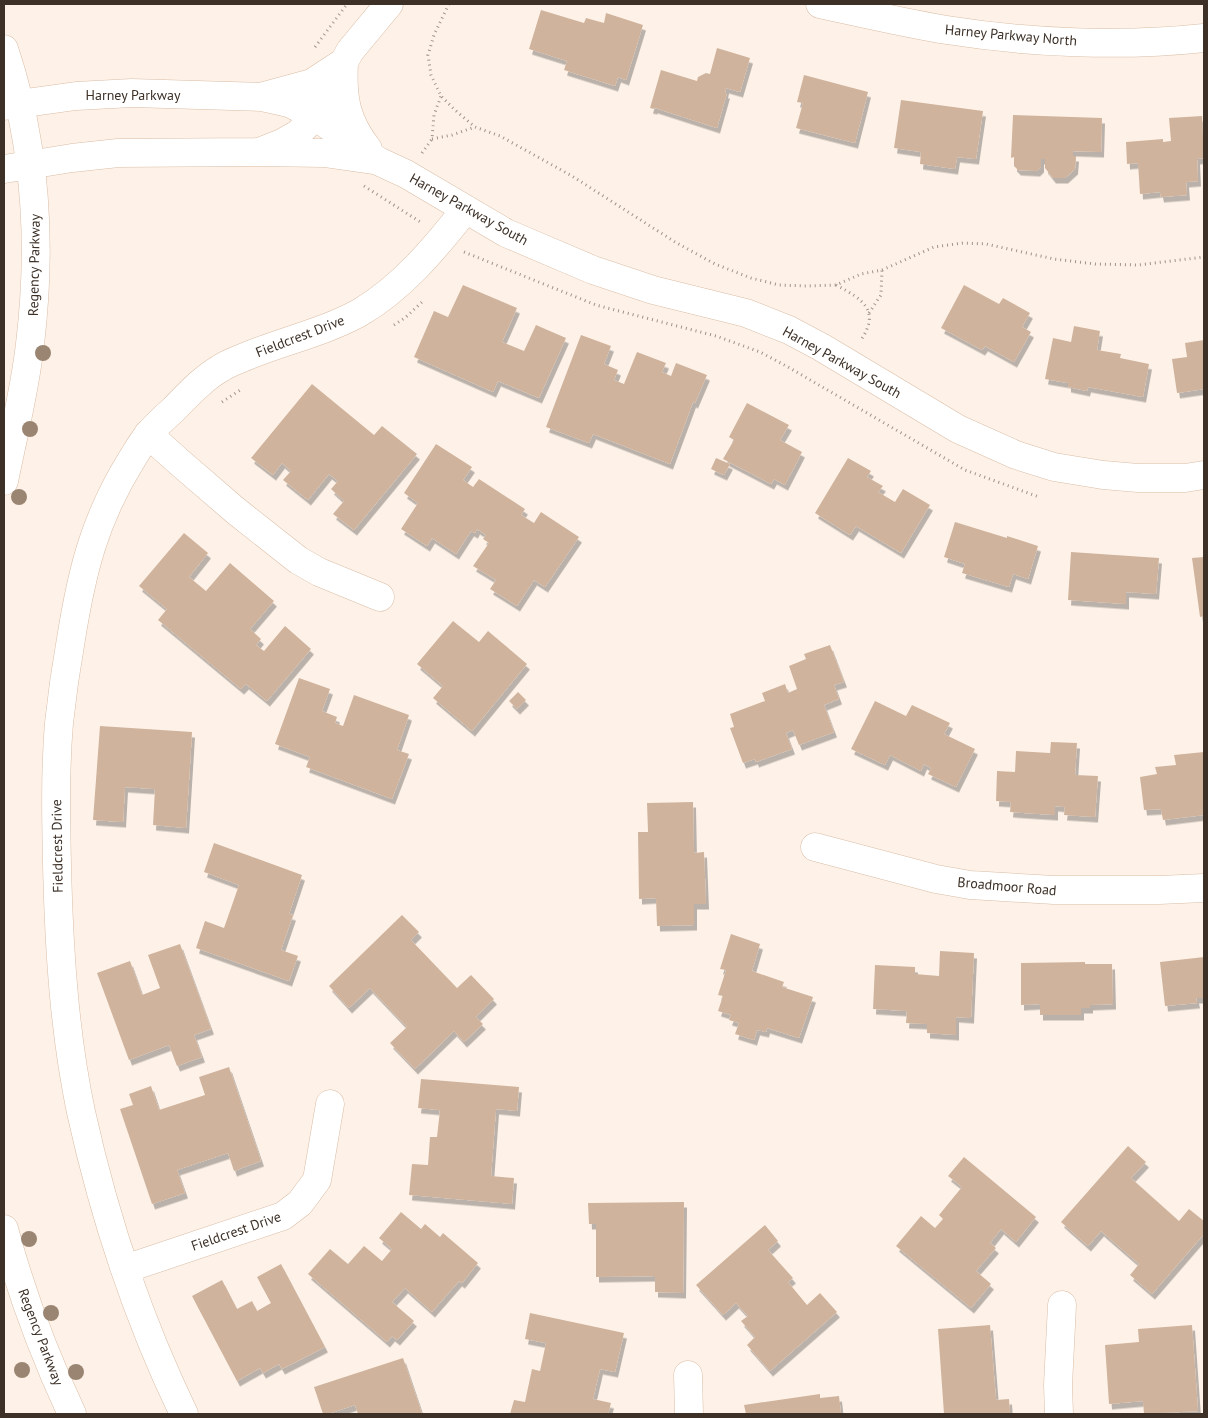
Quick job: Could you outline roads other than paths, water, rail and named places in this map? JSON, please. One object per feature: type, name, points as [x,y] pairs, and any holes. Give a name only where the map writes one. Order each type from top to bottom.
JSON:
[{"type":"street","points":[[260,152],[298,134],[315,116],[350,51],[389,4]]},
{"type":"street","name":"Harney Parkway North","points":[[820,4],[889,20],[948,30],[1053,41],[1169,42],[1204,38]]},
{"type":"street","name":"Regency Parkway","points":[[4,49],[12,104],[31,165],[37,252],[33,316],[25,376],[4,482]]},
{"type":"street","points":[[344,62],[343,85],[345,103],[350,120],[357,135],[378,161]]},
{"type":"street","name":"Harney Parkway","points":[[262,97],[312,83],[344,62]]},
{"type":"street","name":"Harney Parkway","points":[[12,104],[76,96],[115,94],[262,97],[289,103],[315,116],[378,161]]},
{"type":"street","points":[[4,169],[118,153],[324,153],[378,161]]},
{"type":"street","name":"Harney Parkway South","points":[[378,161],[406,174],[465,210],[506,232],[593,270],[652,290],[746,313],[789,330],[821,347],[958,429],[1016,455],[1054,467],[1102,475],[1138,478],[1185,478],[1204,475]]},
{"type":"street","name":"Fieldcrest Drive","points":[[184,1414],[157,1354],[125,1269],[94,1165],[82,1114],[65,1014],[60,958],[56,787],[59,726],[78,595],[89,552],[102,514],[118,482],[148,434],[198,385],[222,367],[264,349],[338,324],[380,299],[402,282],[465,210]]},
{"type":"street","points":[[148,434],[236,512],[298,560],[319,572],[380,597]]},
{"type":"street","name":"Broadmoor Road","points":[[815,847],[936,879],[970,884],[1054,890],[1204,888]]},
{"type":"street","name":"Fieldcrest Drive","points":[[125,1269],[283,1216],[300,1203],[317,1180],[330,1104]]},
{"type":"street","name":"Regency Parkway","points":[[4,1229],[25,1299],[72,1414]]},
{"type":"street","points":[[1059,1414],[1058,1385],[1062,1305]]},
{"type":"street","points":[[688,1375],[689,1414]]}]
